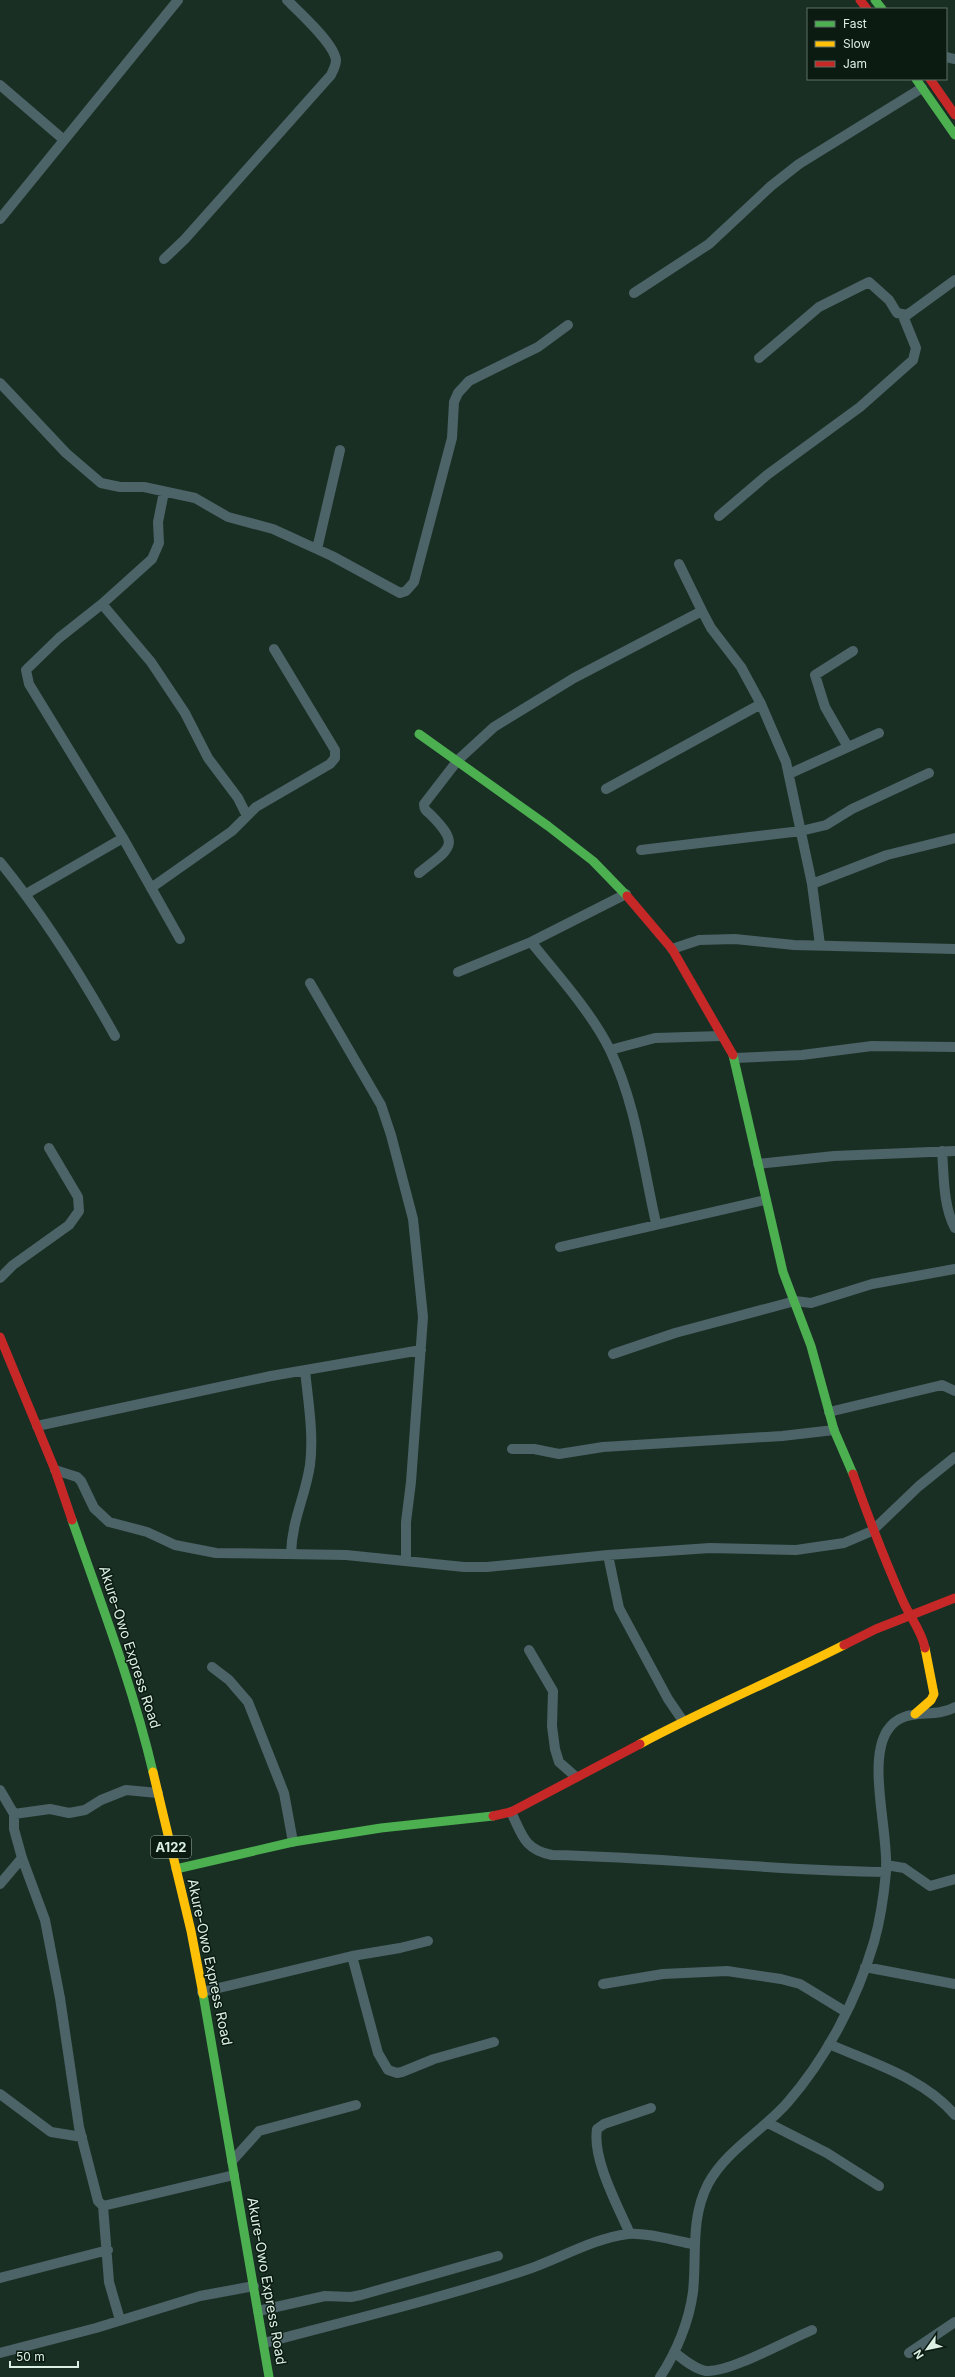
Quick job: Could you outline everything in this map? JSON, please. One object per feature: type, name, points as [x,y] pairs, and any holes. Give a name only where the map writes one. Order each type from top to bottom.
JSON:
[{"type":"main road","points":[[860,0],[866,8]]},
{"type":"main road","points":[[875,0],[881,8]]},
{"type":"main road","points":[[931,80],[955,115]]},
{"type":"main road","points":[[919,83],[955,135]]},
{"type":"main road","points":[[419,734],[458,760],[593,861],[626,894],[672,949],[735,1058],[783,1272],[795,1301],[820,1375],[834,1430],[853,1474],[872,1531],[909,1616],[923,1637],[935,1688],[931,1700],[915,1714]]},
{"type":"main road","name":"Akure-Owo Express Road","points":[[0,1338],[4,1354],[37,1426],[55,1470],[142,1730],[176,1869],[202,1992],[269,2377]]},
{"type":"main road","points":[[176,1869],[293,1842],[381,1828],[495,1816],[510,1812],[683,1721],[777,1679],[876,1628],[955,1598]]},
{"type":"street","points":[[0,219],[178,0]]},
{"type":"street","points":[[164,259],[190,234],[331,75],[336,66],[336,59],[325,41],[289,1]]},
{"type":"street","points":[[634,293],[709,244],[771,186],[799,164],[919,83]]},
{"type":"street","points":[[0,85],[64,140]]},
{"type":"street","points":[[903,316],[907,315],[955,280]]},
{"type":"street","points":[[719,516],[774,470],[860,407],[913,360],[916,348],[903,316],[897,313],[889,300],[869,282],[819,307],[759,358]]},
{"type":"street","points":[[0,383],[66,453],[86,472],[101,483],[120,487],[144,487],[194,498],[228,517],[273,528],[318,549],[395,592],[406,591],[414,582],[451,443],[454,402],[458,393],[469,381],[538,347],[568,325]]},
{"type":"street","points":[[318,549],[340,450]]},
{"type":"street","points":[[164,492],[160,509],[157,551],[146,566],[28,666],[26,675],[84,776],[123,838],[180,939]]},
{"type":"street","points":[[679,564],[702,611],[712,628],[741,667],[761,704],[786,762],[812,884],[820,945]]},
{"type":"street","points":[[102,604],[151,662],[185,713],[208,758],[238,798],[247,816]]},
{"type":"street","points":[[419,872],[444,852],[449,845],[450,840],[446,831],[426,810],[424,804],[458,760],[494,727],[561,686],[702,611]]},
{"type":"street","points":[[151,888],[226,836],[256,807],[330,764],[335,758],[335,750],[274,649]]},
{"type":"street","points":[[848,747],[825,707],[815,675],[819,670],[853,651]]},
{"type":"street","points":[[606,790],[761,704]]},
{"type":"street","points":[[789,774],[879,733]]},
{"type":"street","points":[[641,850],[801,831],[826,825],[852,809],[929,774]]},
{"type":"street","points":[[26,894],[123,838]]},
{"type":"street","points":[[812,884],[888,855],[955,838]]},
{"type":"street","points":[[0,862],[26,894],[88,987],[114,1036]]},
{"type":"street","points":[[458,972],[531,942],[626,894]]},
{"type":"street","points":[[672,949],[699,940],[735,939],[794,945],[955,950]]},
{"type":"street","points":[[531,942],[573,994],[610,1050],[635,1123],[656,1223]]},
{"type":"street","points":[[310,983],[364,1073],[381,1105],[391,1135],[413,1219],[423,1317],[411,1482],[406,1522],[406,1560]]},
{"type":"street","points":[[610,1050],[654,1038],[721,1036]]},
{"type":"street","points":[[735,1058],[802,1055],[872,1046],[955,1047]]},
{"type":"street","points":[[0,1278],[13,1265],[68,1225],[79,1211],[78,1197],[49,1148]]},
{"type":"street","points":[[942,1151],[947,1204],[950,1219],[955,1228]]},
{"type":"street","points":[[758,1164],[834,1156],[955,1151]]},
{"type":"street","points":[[560,1247],[656,1223],[766,1200]]},
{"type":"street","points":[[613,1354],[675,1333],[795,1301],[811,1302],[872,1284],[955,1269]]},
{"type":"street","points":[[37,1426],[306,1370],[421,1350]]},
{"type":"street","points":[[291,1554],[293,1525],[310,1463],[306,1370]]},
{"type":"street","points":[[829,1412],[942,1385],[955,1392]]},
{"type":"street","points":[[512,1449],[534,1449],[559,1454],[603,1447],[782,1436],[834,1430]]},
{"type":"street","points":[[55,1470],[77,1477],[81,1481],[94,1508],[109,1522],[147,1532],[175,1545],[216,1553],[346,1555],[464,1567],[486,1567],[608,1555],[710,1548],[796,1550],[844,1543],[872,1531],[919,1486],[955,1457]]},
{"type":"street","points":[[608,1555],[619,1608],[668,1699],[683,1721]]},
{"type":"street","points":[[529,1650],[553,1691],[552,1726],[559,1762],[576,1777]]},
{"type":"street","points":[[212,1667],[229,1680],[248,1702],[284,1792],[293,1842]]},
{"type":"street","points":[[660,2377],[680,2338],[693,2293],[694,2244],[699,2207],[709,2182],[726,2162],[789,2102],[829,2044],[846,2012],[865,1967],[874,1940],[886,1868],[879,1766],[880,1747],[886,1732],[894,1722],[915,1714],[941,1713],[955,1708]]},
{"type":"street","points":[[0,1790],[14,1814],[14,1829],[22,1858],[45,1920],[60,1998],[82,2137],[98,2201],[103,2206],[108,2250],[109,2282],[120,2320]]},
{"type":"street","points":[[14,1814],[50,1809],[69,1813],[80,1811],[126,1790],[158,1794]]},
{"type":"street","points":[[510,1812],[528,1846],[536,1852],[552,1855],[684,1860],[826,1871],[904,1868],[930,1886],[955,1879]]},
{"type":"street","points":[[0,1884],[22,1858]]},
{"type":"street","points":[[202,1992],[352,1956],[428,1941]]},
{"type":"street","points":[[352,1956],[378,2053],[388,2070],[397,2073],[402,2072],[434,2059],[494,2042]]},
{"type":"street","points":[[865,1967],[955,1984]]},
{"type":"street","points":[[603,1984],[684,1972],[727,1971],[781,1979],[800,1984],[846,2012]]},
{"type":"street","points":[[829,2044],[918,2084],[942,2100],[955,2115]]},
{"type":"street","points":[[0,2094],[51,2132],[82,2137]]},
{"type":"street","points":[[232,2161],[259,2131],[356,2105]]},
{"type":"street","points":[[630,2234],[600,2159],[596,2133],[597,2129],[604,2124],[651,2108]]},
{"type":"street","points":[[768,2123],[827,2153],[879,2186]]},
{"type":"street","points":[[103,2206],[234,2175]]},
{"type":"street","points":[[264,2344],[524,2271],[577,2249],[630,2234],[694,2244]]},
{"type":"street","points":[[0,2278],[108,2250]]},
{"type":"street","points":[[258,2310],[325,2296],[351,2297],[361,2295],[498,2256]]},
{"type":"street","points":[[0,2353],[200,2296],[254,2286]]},
{"type":"street","points":[[909,2353],[955,2322]]},
{"type":"street","points":[[674,2352],[695,2367],[705,2370],[724,2369],[812,2330]]},
{"type":"traffic: fast","points":[[875,0],[881,8]]},
{"type":"traffic: fast","points":[[917,80],[955,135]]},
{"type":"traffic: fast","points":[[419,734],[548,826],[593,861],[627,896]]},
{"type":"traffic: fast","points":[[733,1055],[783,1272],[811,1346],[834,1430],[853,1474]]},
{"type":"traffic: fast","points":[[72,1520],[136,1708],[153,1772]]},
{"type":"traffic: fast","points":[[176,1869],[293,1842],[381,1828],[493,1816]]},
{"type":"traffic: fast","points":[[203,1994],[269,2377]]},
{"type":"traffic: slow","points":[[640,1744],[844,1645]]},
{"type":"traffic: slow","points":[[915,1714],[931,1700],[934,1694],[925,1648]]},
{"type":"traffic: slow","points":[[153,1772],[191,1931],[203,1994]]},
{"type":"traffic: jam","points":[[860,0],[866,8]]},
{"type":"traffic: jam","points":[[931,80],[955,115]]},
{"type":"traffic: jam","points":[[627,896],[672,949],[733,1055]]},
{"type":"traffic: jam","points":[[0,1337],[55,1470],[72,1520]]},
{"type":"traffic: jam","points":[[853,1474],[889,1568],[905,1605],[921,1636],[925,1648]]},
{"type":"traffic: jam","points":[[844,1645],[876,1629],[955,1598]]},
{"type":"traffic: jam","points":[[493,1816],[511,1812],[640,1744]]}]
